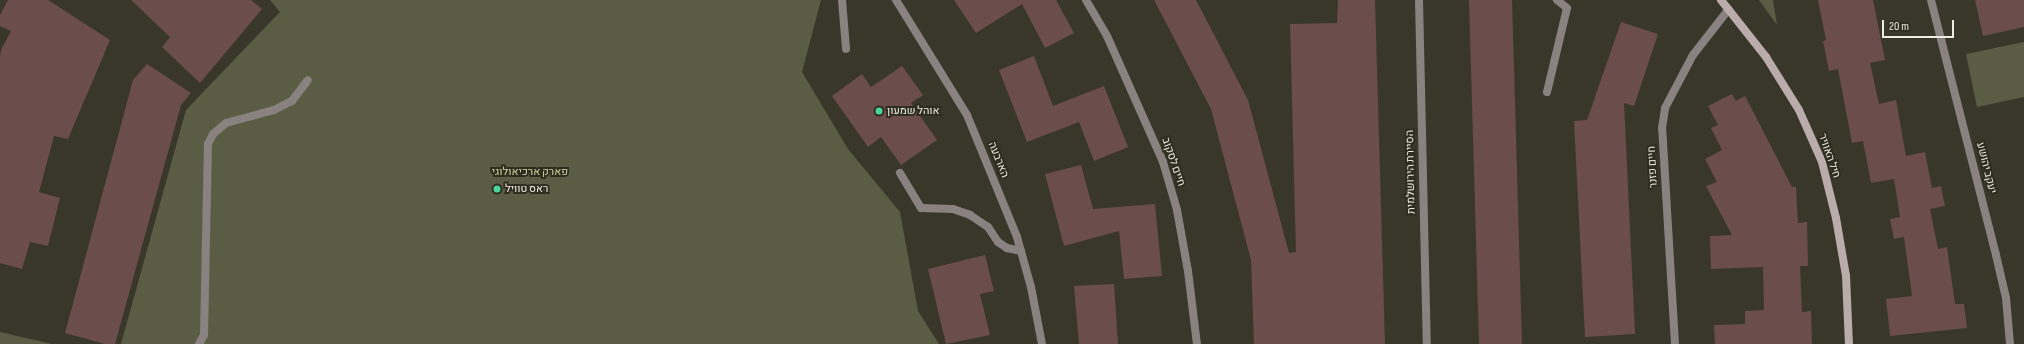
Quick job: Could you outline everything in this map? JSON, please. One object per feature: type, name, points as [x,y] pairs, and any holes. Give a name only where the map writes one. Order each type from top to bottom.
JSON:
[{"type":"street","points":[[842,0],[846,49]]},
{"type":"street","name":"הארבעה","points":[[896,0],[967,115],[1021,251],[1042,344]]},
{"type":"street","name":"חיים לסקוב","points":[[1086,0],[1106,36],[1163,162],[1183,240],[1197,344]]},
{"type":"street","name":"הסיירת הירושלמית","points":[[1419,0],[1427,344]]},
{"type":"street","points":[[1547,92],[1567,8],[1557,0]]},
{"type":"street","name":"חיל האוויר","points":[[1721,0],[1766,57],[1800,110],[1822,162],[1836,218],[1846,276],[1849,344]]},
{"type":"street","name":"יעקב יהושע","points":[[1931,0],[1998,262],[2006,298],[2010,344]]},
{"type":"street","name":"חיים פזנר","points":[[1675,344],[1662,128],[1665,108],[1693,55],[1729,9]]},
{"type":"street","points":[[199,344],[204,334],[208,151],[213,134],[226,123],[274,110],[292,101],[308,80]]},
{"type":"street","points":[[900,174],[920,208],[953,209],[970,215],[988,227],[998,242],[1007,248],[1021,251]]},
{"type":"green space","name":"פארק ארכיאולוגי","points":[[270,0],[821,0],[802,72],[848,149],[900,212],[918,311],[939,344],[121,344],[186,110],[280,12]]},
{"type":"green space","points":[[1759,0],[1773,0],[1777,25]]},
{"type":"green space","points":[[2024,42],[2024,97],[1977,107],[1966,54]]},
{"type":"green space","points":[[0,332],[52,344],[0,344]]},
{"type":"building","points":[[8,0],[48,0],[110,40],[68,139],[54,136],[39,192],[60,198],[48,246],[30,242],[22,269],[0,263],[0,57],[1,50],[11,31],[0,26],[0,15]]},
{"type":"building","points":[[131,0],[251,0],[262,9],[200,83],[162,47],[170,37]]},
{"type":"building","points":[[954,0],[1056,0],[1074,33],[1045,48],[1022,4],[976,33]]},
{"type":"building","points":[[1154,0],[1196,0],[1248,100],[1289,253],[1296,252],[1290,24],[1337,23],[1338,0],[1375,0],[1385,344],[1254,344],[1251,260],[1211,109]]},
{"type":"building","points":[[1469,0],[1512,0],[1522,344],[1479,344]]},
{"type":"building","points":[[1818,0],[1873,0],[1885,60],[1870,63],[1879,104],[1896,100],[1906,156],[1925,152],[1932,188],[1941,186],[1945,206],[1930,209],[1938,249],[1947,247],[1955,304],[1964,304],[1967,328],[1890,336],[1886,299],[1912,296],[1904,237],[1894,239],[1890,219],[1900,217],[1894,179],[1871,183],[1863,141],[1852,143],[1838,69],[1829,71],[1823,41],[1826,40]]},
{"type":"building","points":[[1975,0],[2024,0],[2024,27],[1983,36]]},
{"type":"building","points":[[1621,22],[1658,34],[1634,106],[1624,103],[1635,334],[1585,337],[1574,121],[1587,120]]},
{"type":"building","points":[[1034,56],[1053,106],[1104,86],[1128,147],[1094,161],[1079,122],[1027,142],[999,70]]},
{"type":"building","points":[[147,64],[191,93],[181,105],[115,344],[105,344],[65,333],[133,80]]},
{"type":"building","name":"אוהל שמעון","points":[[902,66],[923,95],[911,103],[937,140],[901,165],[881,137],[868,147],[832,96],[862,74],[871,87]]},
{"type":"building","points":[[1732,94],[1736,101],[1745,96],[1792,187],[1796,187],[1798,223],[1807,222],[1808,266],[1800,266],[1802,312],[1811,311],[1812,344],[1715,344],[1714,325],[1745,324],[1745,311],[1764,310],[1763,267],[1711,269],[1710,236],[1732,235],[1706,186],[1717,182],[1705,159],[1722,150],[1711,128],[1718,125],[1708,106]]},
{"type":"building","points":[[1081,165],[1093,209],[1155,204],[1162,276],[1124,279],[1119,231],[1064,246],[1045,174]]},
{"type":"building","points":[[985,255],[994,291],[980,294],[990,335],[946,344],[928,269]]},
{"type":"building","points":[[1114,284],[1118,344],[1079,344],[1074,286]]},
{"type":"place","name":"אוהל שמעון","points":[[879,111]]},
{"type":"place","name":"ראס טוויל","points":[[497,189]]}]
